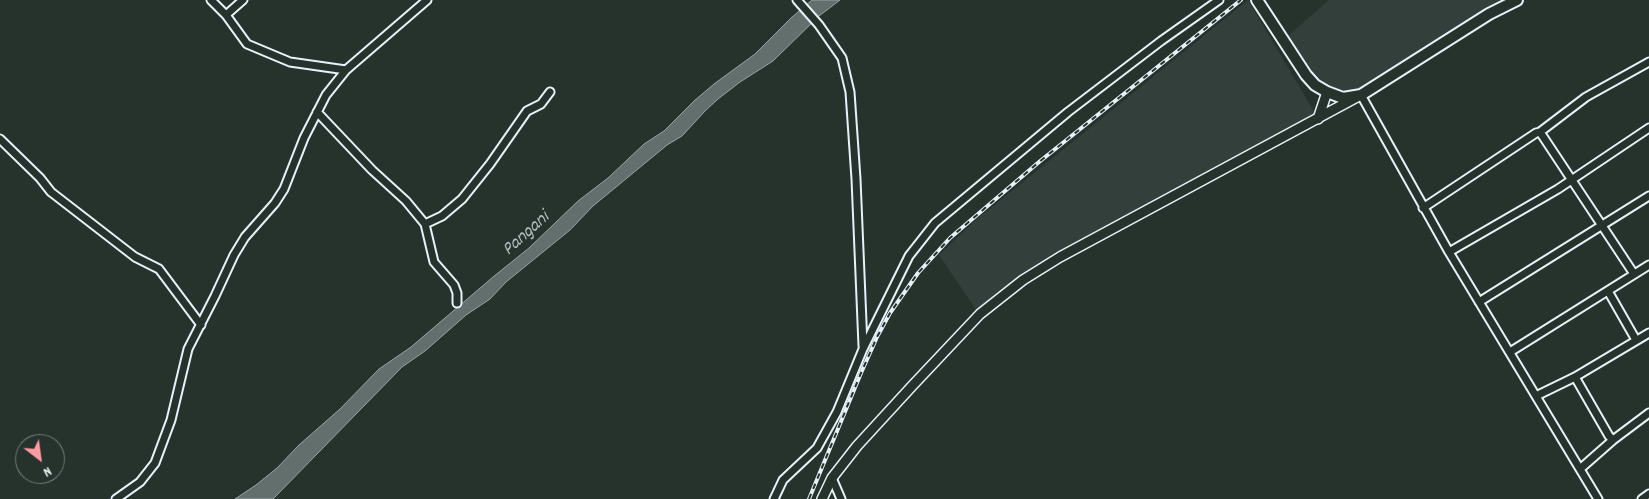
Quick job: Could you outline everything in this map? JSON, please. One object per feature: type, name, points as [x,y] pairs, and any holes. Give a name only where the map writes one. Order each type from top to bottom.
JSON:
[{"type":"highway","points":[[1257,0],[1306,76],[1327,92],[1343,98],[1360,95],[1489,14],[1517,0]]},
{"type":"main road","points":[[1318,119],[1327,92]]},
{"type":"main road","points":[[822,499],[832,478],[856,446],[973,322],[1023,280],[1060,256],[1360,95]]},
{"type":"street","points":[[211,0],[226,15],[247,44],[290,62],[346,70]]},
{"type":"street","points":[[226,15],[243,0]]},
{"type":"street","points":[[116,499],[140,482],[155,463],[171,420],[188,349],[234,255],[245,237],[275,203],[284,189],[304,138],[326,95],[346,70],[427,0]]},
{"type":"street","points":[[774,499],[783,480],[817,448],[837,412],[863,349],[909,256],[935,223],[1068,112],[1161,41],[1219,0]]},
{"type":"street","points":[[799,2],[819,24],[842,58],[850,92],[863,349]]},
{"type":"street","points":[[1423,208],[1540,132],[1586,97],[1649,62]]},
{"type":"street","points":[[425,224],[442,216],[462,199],[490,164],[527,111],[541,104],[550,92]]},
{"type":"street","points":[[1360,95],[1423,208],[1598,499]]},
{"type":"street","points":[[317,112],[372,170],[406,201],[425,224],[434,262],[454,285],[457,303]]},
{"type":"street","points":[[1449,252],[1572,180],[1649,128]]},
{"type":"street","points":[[1540,132],[1634,274]]},
{"type":"street","points":[[0,139],[40,178],[51,192],[135,257],[160,269],[201,325]]},
{"type":"street","points":[[1479,302],[1649,196]]},
{"type":"street","points":[[1510,352],[1649,265]]},
{"type":"street","points":[[1608,291],[1636,340]]},
{"type":"street","points":[[1536,396],[1575,377],[1649,333]]},
{"type":"street","points":[[1575,377],[1608,436],[1613,440]]},
{"type":"street","points":[[1580,469],[1613,440],[1649,413]]},
{"type":"street","points":[[832,478],[841,499]]},
{"type":"street","points":[[1642,499],[1649,494]]},
{"type":"shaded area","points":[[812,0],[840,0],[819,16],[773,61],[718,99],[682,136],[667,145],[593,206],[570,230],[506,282],[490,299],[466,315],[425,351],[402,367],[273,499],[235,499],[277,468],[299,445],[340,409],[379,369],[411,347],[529,248],[578,201],[608,178],[644,144],[664,131],[714,84],[755,54]]},
{"type":"shaded area","points":[[1248,0],[1316,115],[1057,253],[1021,276],[977,311],[939,255],[976,220]]},
{"type":"shaded area","points":[[1329,0],[1503,0],[1358,89],[1344,91],[1319,80],[1288,36]]},
{"type":"railway","points":[[809,499],[877,337],[890,313],[918,273],[950,238],[1039,162],[1241,0]]},
{"type":"water label","name":"Pangani","points":[[527,235]]}]
